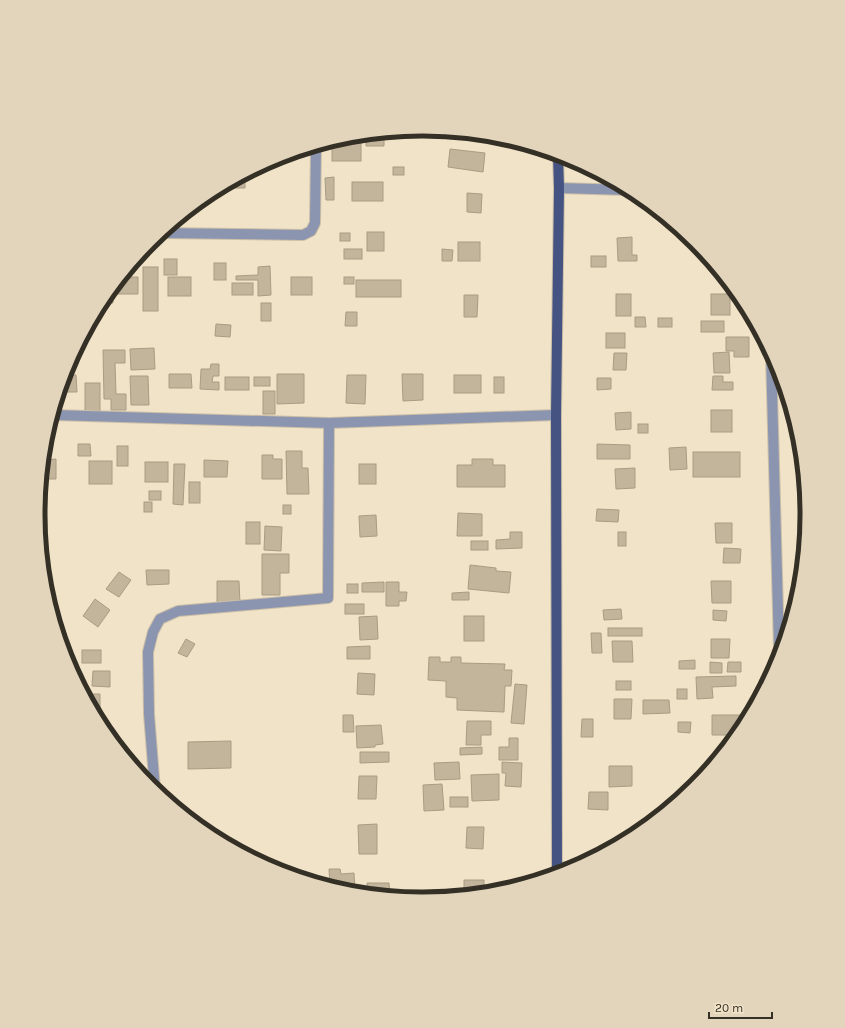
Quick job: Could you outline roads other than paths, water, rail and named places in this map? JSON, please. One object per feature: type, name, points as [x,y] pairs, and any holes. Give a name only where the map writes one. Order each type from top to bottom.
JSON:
[{"type":"main road","points":[[558,162],[556,415],[558,866]]},
{"type":"street","points":[[171,233],[303,235],[311,231],[315,223],[316,152]]},
{"type":"street","points":[[558,188],[615,190]]},
{"type":"street","points":[[777,385],[779,638]]},
{"type":"street","points":[[58,415],[329,423],[556,415]]},
{"type":"street","points":[[154,779],[149,714],[148,652],[153,632],[160,618],[178,610],[328,598],[329,423]]}]
